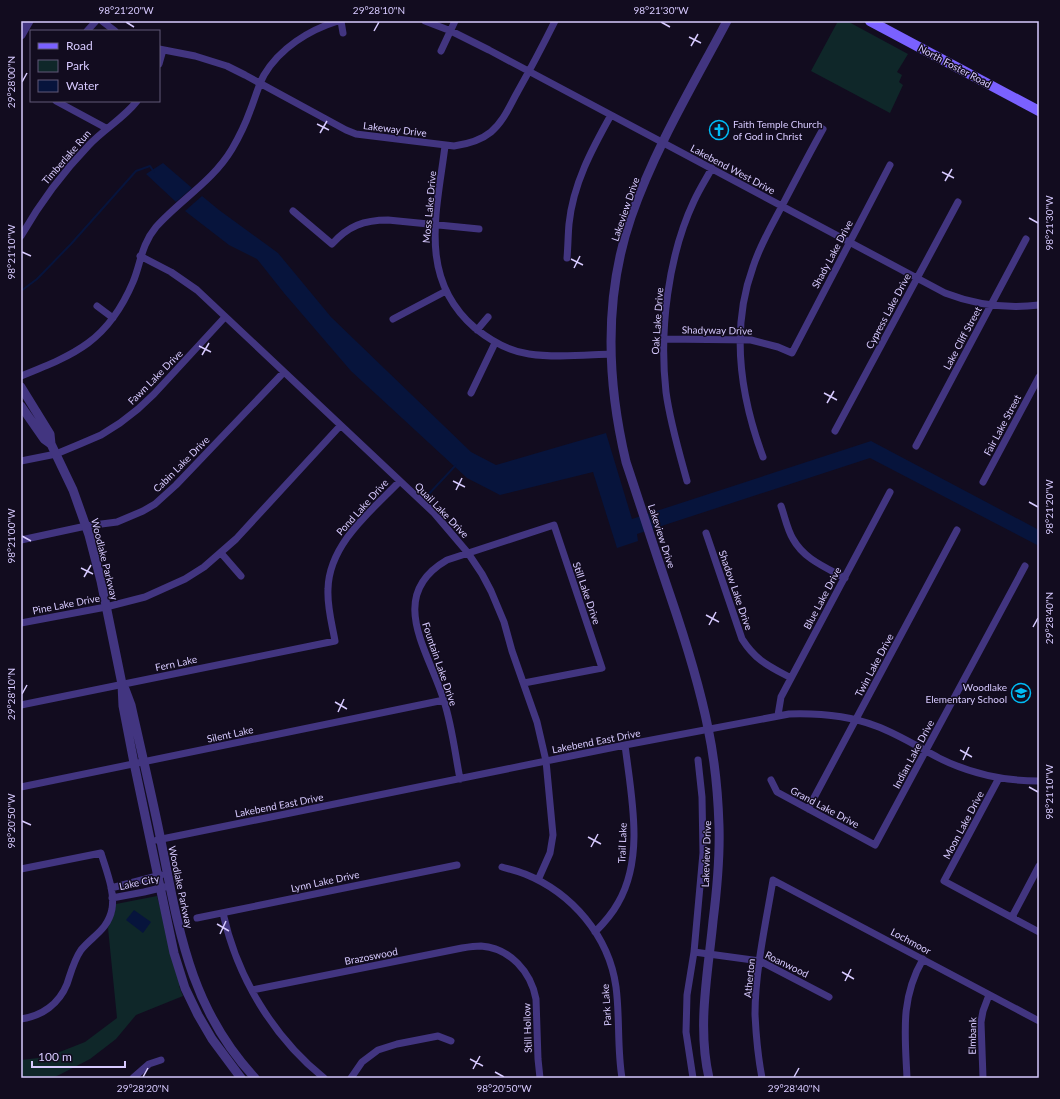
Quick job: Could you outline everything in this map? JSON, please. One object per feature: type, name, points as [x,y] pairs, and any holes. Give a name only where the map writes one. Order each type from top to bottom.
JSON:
[{"type":"main road","name":"North Foster Road","points":[[870,21],[1039,111]]},
{"type":"street","points":[[21,35],[29,21]]},
{"type":"street","points":[[88,30],[96,21]]},
{"type":"street","points":[[102,21],[114,30]]},
{"type":"street","points":[[21,376],[66,357],[78,350],[99,334],[113,318],[134,280],[140,256],[149,237],[156,228],[202,185],[231,151],[247,119],[264,74],[272,64],[294,43],[319,27],[340,21],[344,33]]},
{"type":"street","name":"Lakebend West Drive","points":[[425,21],[451,31],[663,142],[945,293],[961,299],[990,306],[1016,307],[1039,305]]},
{"type":"street","points":[[441,51],[455,21]]},
{"type":"street","name":"Lakeway Drive","points":[[161,50],[206,59],[218,63],[245,75],[356,134],[454,146],[479,140],[490,132],[503,118],[555,21]]},
{"type":"street","name":"Lakeview Drive","points":[[709,1078],[703,1026],[705,990],[714,920],[719,857],[717,792],[708,729],[689,651],[626,462],[613,396],[611,336],[615,290],[624,244],[638,200],[663,142],[727,21]]},
{"type":"street","points":[[58,102],[106,128]]},
{"type":"street","name":"Timberlake Run","points":[[21,236],[39,205],[68,168],[106,128],[136,102]]},
{"type":"street","points":[[567,258],[572,203],[578,183],[591,152],[611,115]]},
{"type":"street","points":[[763,457],[748,409],[740,359],[742,309],[752,268],[762,243],[823,129]]},
{"type":"street","name":"Moss Lake Drive","points":[[445,146],[435,224],[435,253],[438,268],[452,303],[477,330],[495,343],[511,349],[529,354],[611,354]]},
{"type":"street","name":"Shady Lake Drive","points":[[792,353],[890,165]]},
{"type":"street","name":"Oak Lake Drive","points":[[686,481],[670,414],[666,384],[664,339],[668,290],[679,245],[694,201],[712,168]]},
{"type":"street","name":"Cypress Lake Drive","points":[[835,430],[958,202]]},
{"type":"street","points":[[293,211],[332,244],[341,234],[351,227],[369,221],[388,220],[479,229]]},
{"type":"street","name":"Lake Cliff Street","points":[[916,446],[1026,239]]},
{"type":"street","name":"Quail Lake Drive","points":[[140,256],[171,272],[188,283],[225,317],[442,521],[468,553],[482,574],[504,622],[512,651],[537,722],[546,762],[553,835],[548,857],[538,880]]},
{"type":"street","points":[[393,319],[446,291]]},
{"type":"street","points":[[97,306],[113,318]]},
{"type":"street","name":"Fawn Lake Drive","points":[[21,461],[56,454],[101,435],[120,423],[154,394],[225,317]]},
{"type":"street","points":[[477,330],[488,317]]},
{"type":"street","name":"Shadyway Drive","points":[[664,339],[740,340],[762,342],[792,353]]},
{"type":"street","points":[[470,393],[495,343]]},
{"type":"street","name":"Cabin Lake Drive","points":[[21,540],[86,526],[117,522],[143,511],[176,485],[284,372]]},
{"type":"street","name":"Fair Lake Street","points":[[983,482],[1039,377]]},
{"type":"street","name":"Woodlake Parkway","points":[[21,387],[50,434],[51,444],[73,490],[86,526],[101,581],[122,684],[123,706],[134,763],[174,954],[185,988],[198,1015],[212,1039],[241,1078]]},
{"type":"street","name":"Woodlake Parkway","points":[[21,406],[44,440],[51,444]]},
{"type":"street","name":"Pine Lake Drive","points":[[21,623],[106,607],[145,597],[165,589],[198,571],[222,553],[236,539],[340,426]]},
{"type":"street","name":"Pond Lake Drive","points":[[335,641],[328,604],[328,588],[330,571],[336,555],[352,531],[400,481]]},
{"type":"street","name":"Blue Lake Drive","points":[[778,715],[781,698],[791,678],[890,492]]},
{"type":"street","points":[[781,506],[790,532],[801,550],[817,563],[845,578]]},
{"type":"street","name":"Fountain Lake Drive","points":[[460,779],[444,700],[417,632],[414,619],[415,601],[421,584],[433,570],[447,560],[554,525]]},
{"type":"street","name":"Still Lake Drive","points":[[524,684],[602,668],[554,525]]},
{"type":"street","name":"Twin Lake Drive","points":[[808,809],[957,530]]},
{"type":"street","name":"Shadow Lake Drive","points":[[706,533],[742,639],[749,650],[758,659],[791,678]]},
{"type":"street","points":[[222,553],[241,576]]},
{"type":"street","name":"Indian Lake Drive","points":[[875,845],[1025,566]]},
{"type":"street","name":"Fern Lake","points":[[21,705],[335,641]]},
{"type":"street","name":"Woodlake Parkway","points":[[122,684],[131,705],[144,761],[169,886],[183,945],[195,984],[207,1010],[221,1033],[255,1078]]},
{"type":"street","name":"Silent Lake","points":[[21,787],[444,700]]},
{"type":"street","name":"Lakebend East Drive","points":[[150,842],[778,715],[811,713],[856,720],[878,726],[957,767],[977,774],[1018,781],[1039,781]]},
{"type":"street","name":"Trail Lake","points":[[595,932],[606,921],[618,903],[627,882],[633,858],[632,806],[625,745]]},
{"type":"street","points":[[693,1078],[686,1032],[687,994],[694,952],[703,853],[702,797],[698,760]]},
{"type":"street","name":"Moon Lake Drive","points":[[999,778],[944,880],[1012,917]]},
{"type":"street","name":"Grand Lake Drive","points":[[771,780],[777,792],[875,845]]},
{"type":"street","points":[[21,869],[101,853],[112,898],[112,911],[105,926],[81,951],[74,963],[66,986],[59,998],[51,1007],[42,1013],[21,1019]]},
{"type":"street","name":"Lynn Lake Drive","points":[[197,918],[457,865]]},
{"type":"street","name":"Park Lake","points":[[502,866],[524,873],[538,880],[564,897],[576,907],[595,932],[608,957],[616,986],[619,1060],[622,1078]]},
{"type":"street","points":[[1039,866],[1012,917],[1039,932]]},
{"type":"street","name":"Lake City","points":[[110,888],[167,873]]},
{"type":"street","name":"Lochmoor","points":[[773,880],[1039,1021]]},
{"type":"street","name":"Atherton","points":[[762,1078],[757,1046],[755,1012],[760,961],[773,880]]},
{"type":"street","points":[[137,881],[139,893]]},
{"type":"street","name":"Lake City","points":[[112,898],[169,886]]},
{"type":"street","points":[[223,912],[234,952],[260,1007],[290,1046],[324,1078]]},
{"type":"street","name":"Brazoswood","points":[[252,990],[462,948],[480,946],[493,948]]},
{"type":"street","name":"Still Hollow","points":[[493,948],[506,954],[524,970],[534,990],[536,999],[540,1078]]},
{"type":"street","name":"Roanwood","points":[[694,952],[760,961],[829,997]]},
{"type":"street","points":[[907,1078],[905,1030],[906,1003],[913,978],[923,959]]},
{"type":"street","name":"Elmbank","points":[[983,1078],[981,1022],[983,1010],[989,995]]},
{"type":"street","points":[[351,1078],[362,1062],[378,1050],[396,1044],[438,1036],[451,1041]]},
{"type":"street","points":[[133,1078],[149,1064],[161,1060]]},
{"type":"green space","points":[[838,21],[847,21],[908,54],[897,72],[902,75],[899,82],[903,85],[890,113],[811,71]]},
{"type":"green space","points":[[157,896],[181,985],[179,986],[183,996],[136,1015],[116,1039],[90,1059],[59,1075],[51,1078],[21,1078],[21,1060],[47,1057],[85,1042],[117,1018],[108,928],[114,914],[116,904]]},
{"type":"water","points":[[163,163],[192,188],[176,202],[146,174]]},
{"type":"water","points":[[202,196],[278,253],[331,317],[471,452],[496,465],[606,433],[632,519],[871,441],[1039,530],[1039,546],[870,458],[637,534],[638,541],[617,548],[593,472],[500,495],[467,478],[351,371],[257,259],[229,245],[185,211]]},
{"type":"water","points":[[134,910],[151,922],[143,933],[126,920]]},
{"type":"waterway","points":[[21,291],[37,279],[71,244],[136,171],[150,166],[154,172]]},
{"type":"waterway","points":[[426,497],[456,465]]},
{"type":"place","name":"Faith Temple Church of God in Christ","points":[[719,130]]},
{"type":"place","name":"Woodlake Elementary School","points":[[1021,693]]}]
